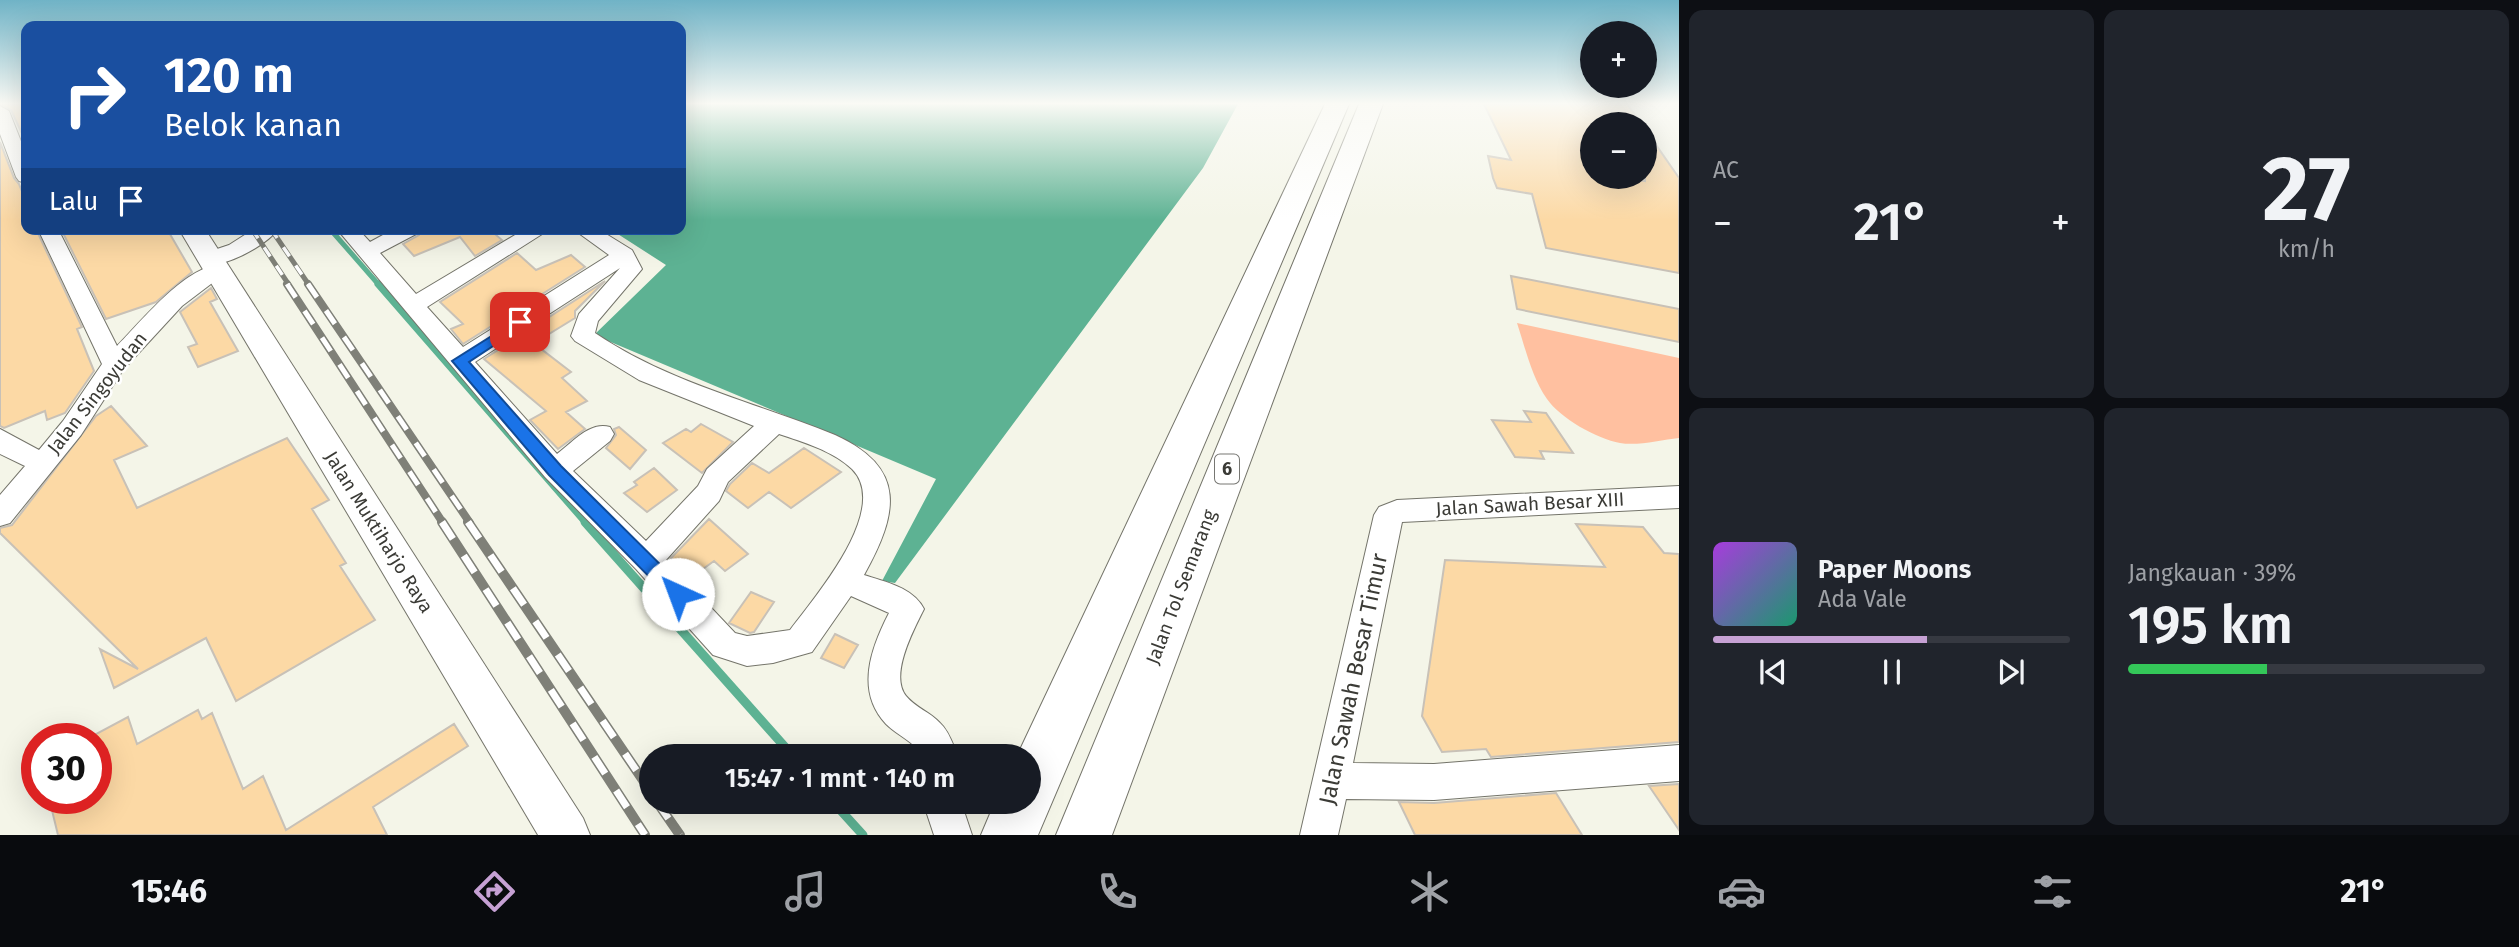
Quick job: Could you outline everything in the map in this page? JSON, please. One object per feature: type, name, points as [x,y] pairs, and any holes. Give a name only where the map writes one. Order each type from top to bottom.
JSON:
[{"type":"highway","points":[[1041,763],[1320,143]]},
{"type":"highway","name":"Jalan Tol Semarang","points":[[1084,835],[1356,143]]},
{"type":"highway","points":[[1009,835],[1019,814]]},
{"type":"street","points":[[51,235],[114,365]]},
{"type":"street","name":"Jalan Singoyudan","points":[[0,515],[72,428],[114,365],[194,284],[206,253],[237,250],[259,235]]},
{"type":"street","points":[[352,235],[555,470],[647,560],[725,645],[747,650],[773,649],[800,642],[867,589],[869,535],[876,498],[870,476],[861,461],[829,443],[698,396],[617,358],[583,336],[587,319],[631,269],[624,255],[592,235]]},
{"type":"street","points":[[366,252],[399,235]]},
{"type":"street","points":[[412,306],[530,235]]},
{"type":"street","name":"Jalan Muktiharjo Raya","points":[[206,253],[566,835]]},
{"type":"street","points":[[459,361],[624,255]]},
{"type":"street","points":[[647,560],[709,493],[717,476],[774,422]]},
{"type":"street","points":[[555,470],[601,434]]},
{"type":"street","name":"Jalan Singoyudan","points":[[0,439],[14,451],[43,462]]},
{"type":"street","name":"Jalan Sawah Besar XIII","points":[[1386,522],[1389,516],[1397,511],[1679,497]]},
{"type":"street","name":"Jalan Sawah Besar Timur","points":[[1319,835],[1333,781],[1386,522]]},
{"type":"street","points":[[867,589],[908,609],[900,622],[883,683],[886,698],[898,713],[935,744]]},
{"type":"street","points":[[1333,781],[1434,782],[1679,763]]},
{"type":"street","points":[[945,814],[953,835]]},
{"type":"shaded area","points":[[686,143],[1217,143],[1203,168],[895,583],[882,581],[936,479],[594,335],[666,265],[619,235],[686,235]]},
{"type":"shaded area","points":[[1517,323],[1679,358],[1679,438],[1620,443],[1601,437],[1570,420],[1553,406],[1537,382]]},
{"type":"building","points":[[0,143],[21,189],[21,235],[39,235],[82,327],[77,329],[94,371],[65,413],[47,420],[45,411],[4,428],[0,426]]},
{"type":"building","points":[[1503,143],[1580,143],[1580,189],[1657,189],[1657,146],[1679,178],[1679,273],[1546,248],[1532,194],[1497,188],[1488,156],[1511,160]]},
{"type":"building","points":[[64,235],[170,235],[192,272],[156,302],[106,319]]},
{"type":"building","points":[[419,235],[496,235],[502,240],[475,256],[460,237],[414,256],[403,244]]},
{"type":"building","points":[[517,253],[536,270],[571,255],[585,267],[463,344],[451,329],[463,324],[440,302]]},
{"type":"building","points":[[1511,276],[1679,309],[1679,342],[1517,309]]},
{"type":"building","points":[[605,281],[575,311],[575,318],[536,345],[571,372],[562,378],[587,401],[566,412],[585,429],[558,449],[530,420],[546,411],[484,359]]},
{"type":"building","points":[[211,288],[217,299],[210,302],[238,351],[198,367],[188,347],[197,344],[180,312]]},
{"type":"building","points":[[111,406],[147,446],[114,460],[137,508],[287,438],[329,500],[312,509],[346,563],[340,566],[375,620],[236,701],[206,638],[114,688],[100,649],[138,669],[0,533],[0,528],[12,525],[96,416]]},
{"type":"building","points":[[1524,411],[1546,413],[1573,453],[1540,451],[1544,459],[1515,457],[1492,420],[1531,422]]},
{"type":"building","points":[[701,424],[733,442],[702,473],[663,443],[686,429],[691,432]]},
{"type":"building","points":[[619,427],[646,450],[630,469],[606,448],[616,435],[614,429]]},
{"type":"building","points":[[804,448],[841,472],[791,508],[769,492],[748,508],[726,491],[752,463],[769,473]]},
{"type":"building","points":[[654,468],[677,490],[647,512],[624,493],[637,485],[634,482]]},
{"type":"building","points":[[709,519],[748,554],[725,571],[714,561],[692,577],[671,558]]},
{"type":"building","points":[[1576,524],[1643,527],[1664,553],[1679,554],[1679,742],[1491,757],[1486,749],[1442,752],[1422,716],[1445,560],[1605,567]]},
{"type":"building","points":[[751,592],[774,602],[754,632],[750,633],[729,623]]},
{"type":"building","points":[[835,634],[858,645],[844,668],[821,658]]},
{"type":"building","points":[[198,710],[202,719],[212,713],[243,789],[263,776],[286,830],[454,724],[468,746],[373,807],[387,835],[58,835],[53,814],[112,814],[112,726],[128,717],[137,744]]},
{"type":"building","points":[[1679,784],[1679,830],[1649,786]]},
{"type":"building","points":[[1556,793],[1582,835],[1415,835],[1399,802],[1434,803]]},
{"type":"waterway","points":[[335,235],[379,285]]},
{"type":"waterway","points":[[378,284],[586,523]]},
{"type":"waterway","points":[[585,522],[782,744]]},
{"type":"waterway","points":[[844,814],[863,835]]},
{"type":"railway","points":[[256,235],[289,285]]},
{"type":"railway","points":[[275,235],[309,285]]},
{"type":"railway","points":[[287,284],[443,523]]},
{"type":"railway","points":[[308,284],[470,523]]},
{"type":"railway","points":[[442,522],[645,835]]},
{"type":"railway","points":[[468,522],[639,774]]},
{"type":"railway","points":[[665,814],[680,835]]},
{"type":"route","points":[[520,322],[459,361],[555,470],[678,594]]}]
